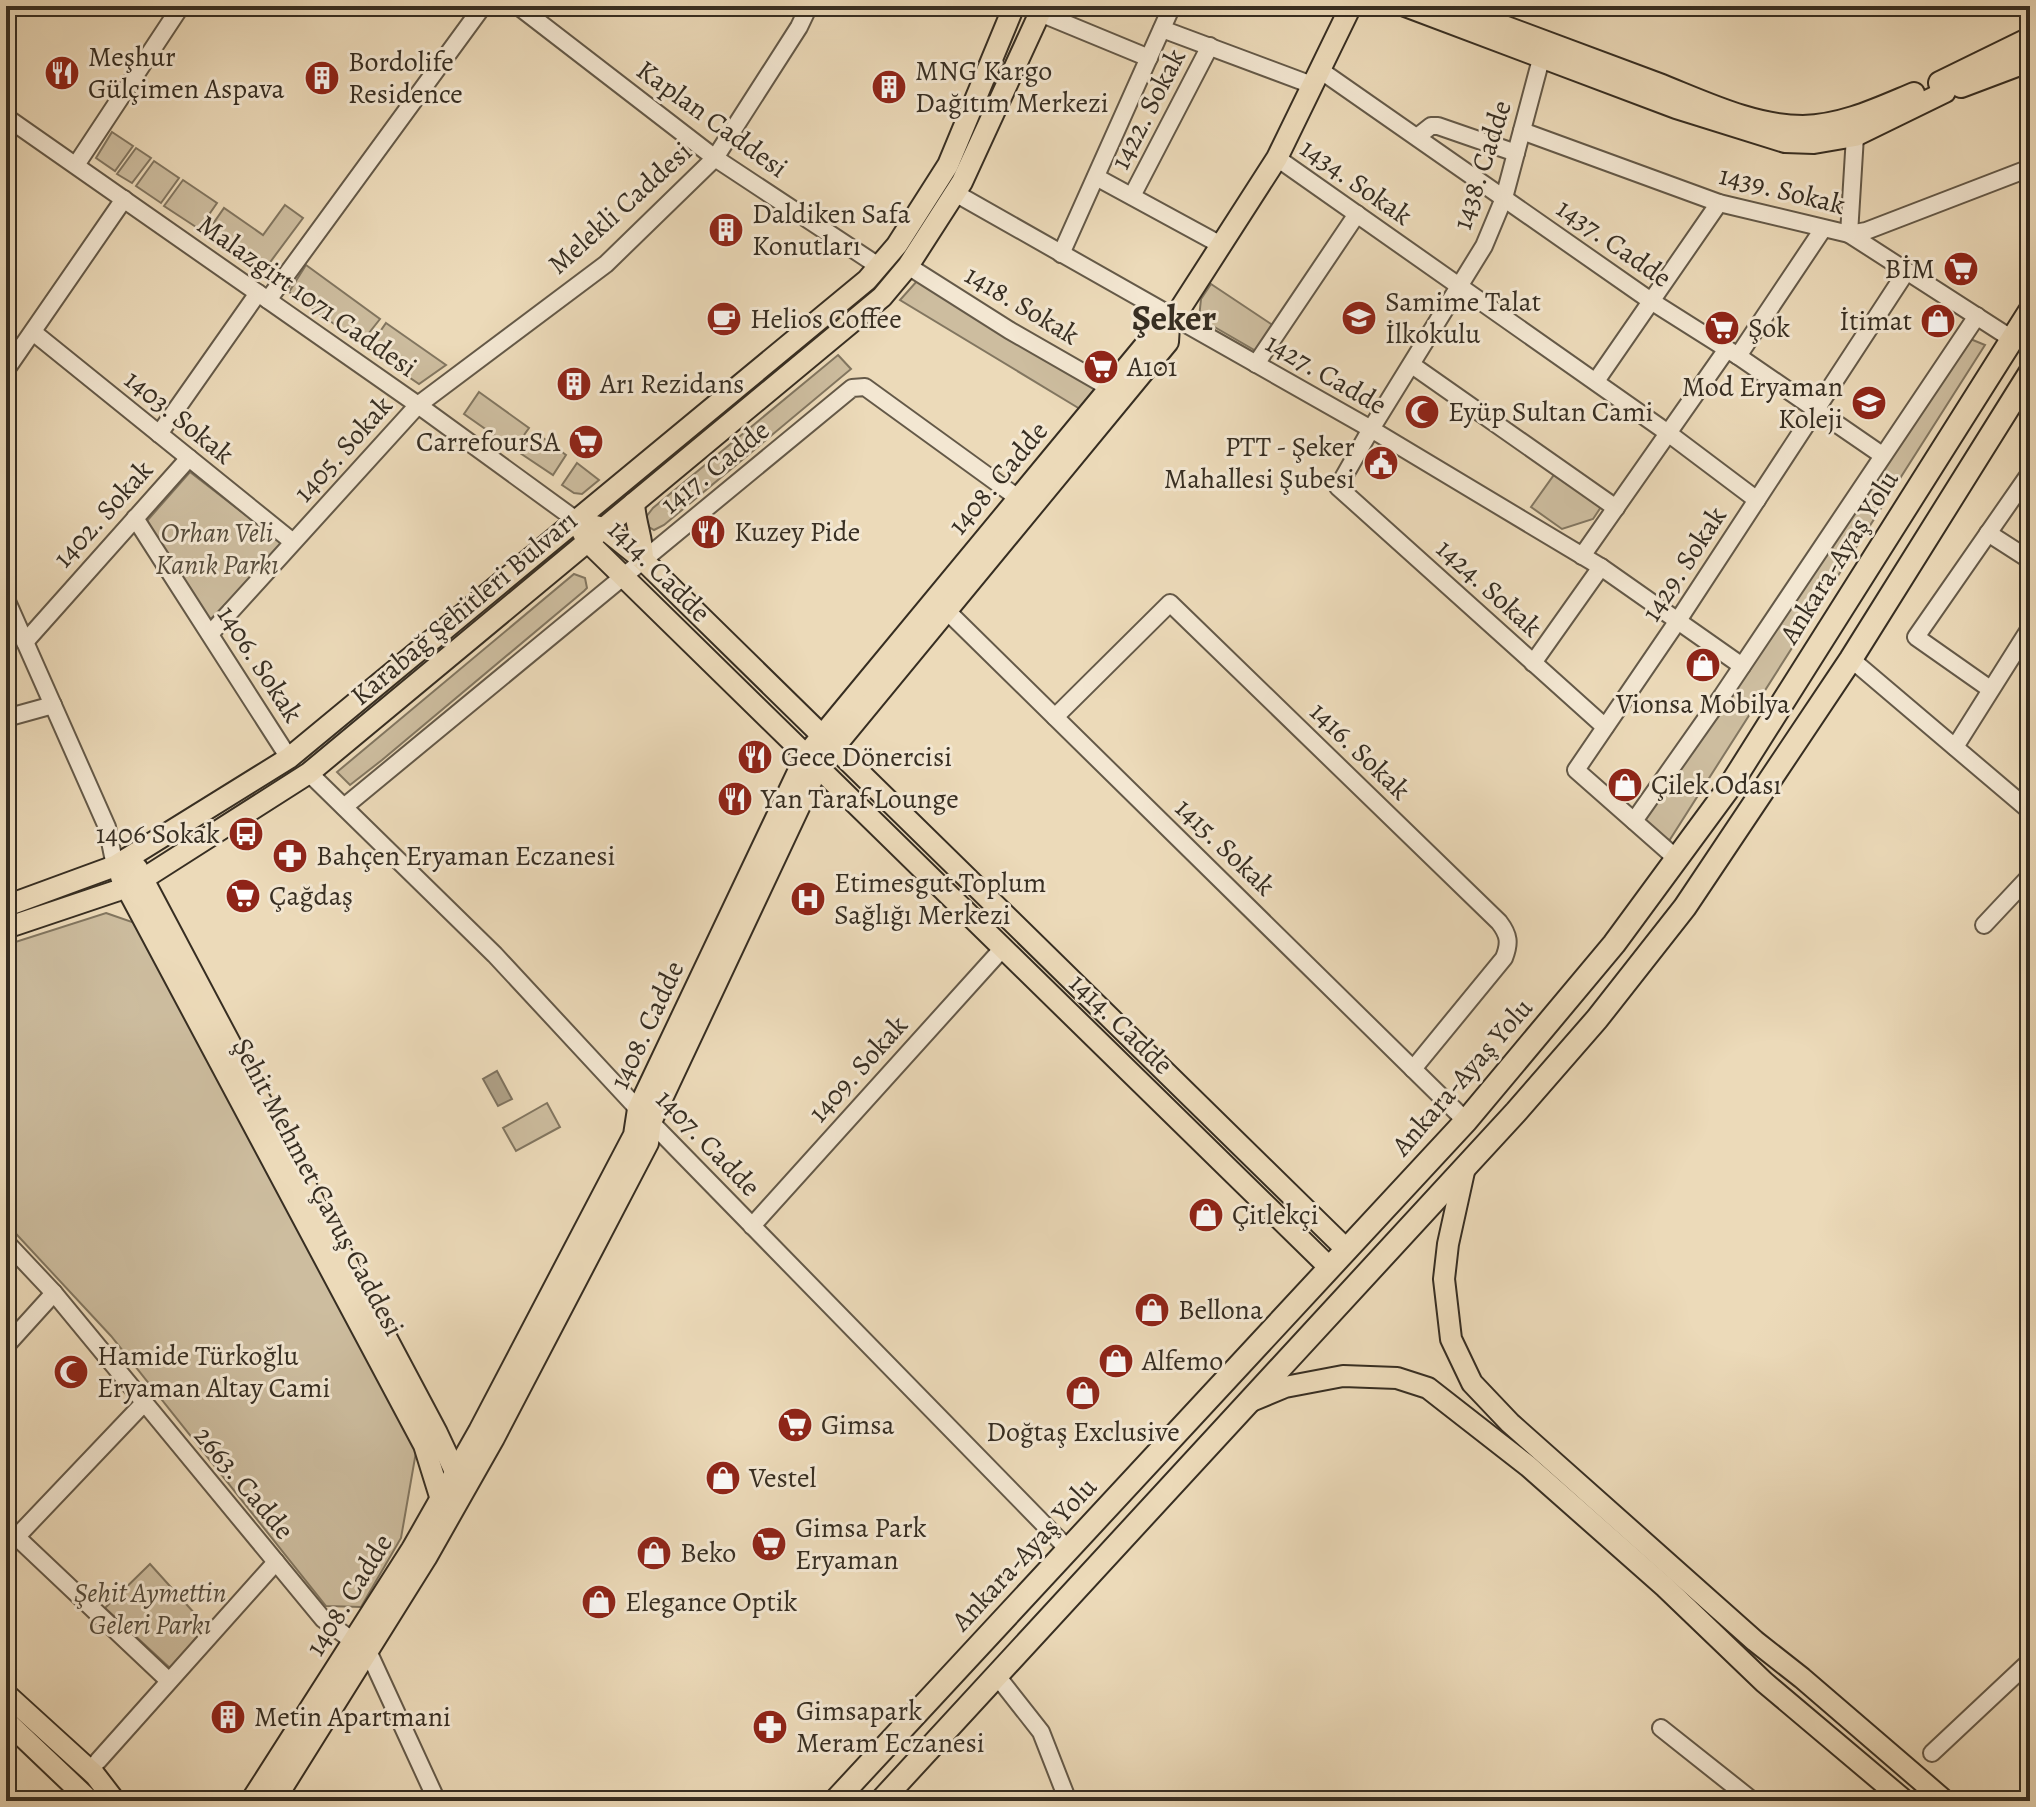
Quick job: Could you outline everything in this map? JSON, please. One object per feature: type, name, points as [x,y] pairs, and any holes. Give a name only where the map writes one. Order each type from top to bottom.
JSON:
[{"type":"highway","points":[[1942,88],[2030,39]]},
{"type":"highway","points":[[1942,88],[2030,49]]},
{"type":"highway","points":[[1942,88],[2030,60]]},
{"type":"highway","points":[[1942,88],[1994,82],[2030,68]]},
{"type":"highway","name":"Ankara-Ayaş Yolu","points":[[835,1801],[1466,1121],[1565,1004],[1728,789],[2030,311]]},
{"type":"highway","points":[[881,1801],[1465,1167],[1597,1019],[1685,907],[1851,659],[2030,373]]},
{"type":"main road","name":"Karabağ Şehitleri Bulvarı","points":[[6,906],[123,862],[289,758],[880,267],[948,165],[1014,6]]},
{"type":"main road","name":"1408. Cadde","points":[[828,742],[1018,498],[1155,333],[1171,322],[1277,158],[1351,6]]},
{"type":"main road","points":[[1405,6],[1719,107],[1782,124],[1816,125],[1852,119],[1942,88]]},
{"type":"main road","points":[[1450,6],[1544,51],[1774,140],[1804,143],[1855,136],[1942,88]]},
{"type":"main road","name":"Karabağ Şehitleri Bulvarı","points":[[6,928],[134,883],[309,773],[882,297],[908,266],[968,172],[1041,9]]},
{"type":"main road","name":"1408. Cadde","points":[[251,1801],[448,1520],[479,1431],[644,1116],[812,761],[947,611],[1168,342],[1171,322]]},
{"type":"main road","points":[[634,503],[643,542],[643,560]]},
{"type":"main road","name":"1414. Cadde","points":[[576,520],[595,535],[643,560],[1347,1250]]},
{"type":"main road","name":"1414. Cadde","points":[[595,535],[623,576],[1330,1268]]},
{"type":"main road","points":[[123,862],[134,883]]},
{"type":"main road","name":"Şehit Mehmet Çavuş Caddesi","points":[[134,883],[437,1433],[460,1482]]},
{"type":"main road","name":"Şehit Mehmet Çavuş Caddesi","points":[[134,883],[424,1445],[448,1520]]},
{"type":"main road","name":"1408. Cadde","points":[[274,1801],[441,1498],[460,1482],[648,1143],[644,1116]]},
{"type":"main road","points":[[1465,1167],[1448,1244],[1444,1279],[1451,1339],[1472,1383],[1510,1423],[1755,1641],[1945,1801]]},
{"type":"main road","points":[[1249,1402],[1285,1387],[1343,1376],[1397,1378],[1428,1388],[1528,1466],[1665,1587],[1775,1692],[1905,1801]]},
{"type":"main road","points":[[437,1433],[479,1431]]},
{"type":"main road","points":[[6,1694],[95,1775],[115,1801]]},
{"type":"main road","points":[[6,1721],[90,1801]]},
{"type":"street","points":[[76,165],[181,6]]},
{"type":"street","points":[[159,434],[483,6]]},
{"type":"street","name":"Kaplan Caddesi","points":[[518,6],[715,158],[880,267]]},
{"type":"street","name":"Melekli Caddesi","points":[[418,405],[606,264],[715,158],[799,27],[809,6]]},
{"type":"street","points":[[1061,254],[1172,6]]},
{"type":"street","points":[[1041,9],[1149,58]]},
{"type":"street","name":"1437. Cadde","points":[[1162,29],[1316,77],[1417,137],[1651,301],[1882,455]]},
{"type":"street","name":"1422. Sokak","points":[[1132,196],[1210,46]]},
{"type":"street","name":"1438. Cadde","points":[[1338,487],[1484,246],[1504,198],[1544,51]]},
{"type":"street","name":"Malazgirt 1071 Caddesi","points":[[6,117],[418,405],[576,520]]},
{"type":"street","points":[[1417,137],[1431,126],[1438,126],[1516,153]]},
{"type":"street","name":"1439. Sokak","points":[[1522,131],[1719,203],[1849,234],[1866,231],[2030,168]]},
{"type":"street","points":[[1855,136],[1849,234],[2012,339]]},
{"type":"street","name":"1434. Sokak","points":[[1277,158],[1596,381],[1757,500]]},
{"type":"street","points":[[1096,177],[1221,245]]},
{"type":"street","name":"1427. Cadde","points":[[955,193],[1171,322],[1256,364],[1371,429],[1601,567],[1742,666]]},
{"type":"street","points":[[6,370],[124,199]]},
{"type":"street","points":[[1596,381],[1719,203]]},
{"type":"street","points":[[1256,364],[1357,214]]},
{"type":"street","points":[[1582,556],[1668,433],[1732,353],[1823,229]]},
{"type":"street","name":"1418. Sokak","points":[[908,266],[1110,388]]},
{"type":"street","name":"1429. Sokak","points":[[1677,859],[1576,770],[1679,619],[1906,272]]},
{"type":"street","points":[[1634,821],[1977,316]]},
{"type":"street","name":"1403. Sokak","points":[[33,332],[293,542]]},
{"type":"street","points":[[1412,365],[1616,508]]},
{"type":"street","name":"1417. Cadde","points":[[344,807],[840,398],[859,386],[865,387],[1018,498]]},
{"type":"street","name":"1405. Sokak","points":[[210,634],[418,405]]},
{"type":"street","name":"1402. Sokak","points":[[25,642],[189,458]]},
{"type":"street","points":[[1990,689],[1916,637],[2030,473]]},
{"type":"street","name":"1424. Sokak","points":[[1338,487],[1605,727]]},
{"type":"street","name":"1406. Sokak","points":[[135,518],[289,758]]},
{"type":"street","points":[[1988,533],[2030,560]]},
{"type":"street","points":[[1533,663],[1601,567]]},
{"type":"street","points":[[6,599],[123,862]]},
{"type":"street","name":"1416. Sokak","points":[[1055,717],[1170,603],[1488,911],[1507,932],[1509,945],[1504,958],[1413,1069]]},
{"type":"street","name":"1415. Sokak","points":[[947,611],[1466,1121]]},
{"type":"street","points":[[1955,747],[2030,628]]},
{"type":"street","points":[[1851,659],[2030,811]]},
{"type":"street","points":[[6,718],[53,705]]},
{"type":"street","name":"1407. Cadde","points":[[309,773],[495,955],[644,1116],[1069,1550]]},
{"type":"street","points":[[1984,925],[2030,876]]},
{"type":"street","name":"1409. Sokak","points":[[752,1226],[1003,948]]},
{"type":"street","name":"2663. Cadde","points":[[6,1242],[54,1293],[323,1619],[361,1646]]},
{"type":"street","points":[[6,1346],[54,1293]]},
{"type":"street","points":[[144,1403],[9,1537],[169,1681]]},
{"type":"street","points":[[98,1761],[276,1562]]},
{"type":"street","points":[[361,1646],[437,1801]]},
{"type":"street","points":[[1932,1753],[2030,1661]]},
{"type":"street","points":[[997,1676],[1041,1732],[1068,1801]]},
{"type":"street","points":[[1661,1728],[1753,1801]]},
{"type":"green space","points":[[112,132],[133,146],[115,171],[96,158]]},
{"type":"green space","points":[[136,148],[151,158],[132,183],[117,174]]},
{"type":"green space","points":[[154,161],[179,178],[161,203],[136,186]]},
{"type":"green space","points":[[183,180],[217,203],[199,229],[164,206]]},
{"type":"green space","points":[[285,205],[303,218],[268,265],[256,268],[206,234],[224,208],[263,235]]},
{"type":"green space","points":[[306,265],[380,319],[361,343],[289,292]]},
{"type":"green space","points":[[917,281],[1096,387],[1080,409],[900,300]]},
{"type":"green space","points":[[1211,284],[1277,328],[1256,351],[1199,318],[1201,299]]},
{"type":"green space","points":[[386,323],[446,365],[419,384],[368,349]]},
{"type":"green space","points":[[1968,338],[1985,345],[1669,841],[1643,822]]},
{"type":"green space","points":[[838,355],[851,369],[664,525],[654,530],[649,527],[646,517],[653,508]]},
{"type":"green space","points":[[479,392],[529,428],[514,449],[464,414]]},
{"type":"green space","points":[[535,432],[566,455],[553,475],[520,453]]},
{"type":"green space","points":[[577,463],[599,480],[582,494],[562,485]]},
{"type":"green space","name":"Orhan Veli Kanık Parkı","points":[[190,472],[283,544],[209,621],[146,522]]},
{"type":"green space","points":[[1556,472],[1603,504],[1593,519],[1562,529],[1531,507]]},
{"type":"green space","points":[[574,574],[585,578],[587,588],[584,591],[382,760],[350,785],[337,772]]},
{"type":"green space","points":[[106,913],[135,923],[416,1452],[401,1538],[361,1607],[326,1606],[111,1336],[6,1223],[6,945]]},
{"type":"green space","points":[[547,1103],[560,1127],[516,1151],[503,1128]]},
{"type":"green space","name":"Şehit Aymettin Geleri Parkı","points":[[150,1564],[206,1626],[171,1669],[105,1608]]},
{"type":"shaded area","points":[[497,1071],[512,1099],[498,1106],[483,1079]]},
{"type":"place","name":"Meşhur Gülçimen Aspava","points":[[62,73]]},
{"type":"place","name":"Bordolife Residence","points":[[322,78]]},
{"type":"place","name":"MNG Kargo Dağıtım Merkezi","points":[[889,87]]},
{"type":"place","name":"Daldiken Safa Konutları","points":[[726,230]]},
{"type":"place","name":"BİM","points":[[1961,269]]},
{"type":"place","name":"Samime Talat İlkokulu","points":[[1359,318]]},
{"type":"place","name":"Helios Coffee","points":[[724,319]]},
{"type":"place","name":"İtimat","points":[[1938,321]]},
{"type":"place","name":"Şok","points":[[1722,328]]},
{"type":"place","name":"A101","points":[[1101,367]]},
{"type":"place","name":"Arı Rezidans","points":[[574,384]]},
{"type":"place","name":"Mod Eryaman Koleji","points":[[1869,403]]},
{"type":"place","name":"Eyüp Sultan Cami","points":[[1422,412]]},
{"type":"place","name":"CarrefourSA","points":[[586,442]]},
{"type":"place","name":"PTT - Şeker Mahallesi Şubesi","points":[[1381,463]]},
{"type":"place","name":"Kuzey Pide","points":[[708,532]]},
{"type":"place","name":"Vionsa Mobilya","points":[[1703,665]]},
{"type":"place","name":"Gece Dönercisi","points":[[755,757]]},
{"type":"place","name":"Çilek Odası","points":[[1625,785]]},
{"type":"place","name":"Yan Taraf Lounge","points":[[735,799]]},
{"type":"place","name":"1406 Sokak","points":[[246,834]]},
{"type":"place","name":"Bahçen Eryaman Eczanesi","points":[[290,856]]},
{"type":"place","name":"Çağdaş","points":[[243,896]]},
{"type":"place","name":"Etimesgut Toplum Sağlığı Merkezi","points":[[808,899]]},
{"type":"place","name":"Çitlekçi","points":[[1206,1215]]},
{"type":"place","name":"Bellona","points":[[1152,1310]]},
{"type":"place","name":"Alfemo","points":[[1116,1361]]},
{"type":"place","name":"Hamide Türkoğlu Eryaman Altay Cami","points":[[71,1372]]},
{"type":"place","name":"Doğtaş Exclusive","points":[[1083,1393]]},
{"type":"place","name":"Gimsa","points":[[795,1425]]},
{"type":"place","name":"Vestel","points":[[723,1478]]},
{"type":"place","name":"Gimsa Park Eryaman","points":[[769,1544]]},
{"type":"place","name":"Beko","points":[[654,1553]]},
{"type":"place","name":"Elegance Optik","points":[[599,1602]]},
{"type":"place","name":"Metin Apartmani","points":[[228,1717]]},
{"type":"place","name":"Gimsapark Meram Eczanesi","points":[[770,1727]]},
{"type":"district","name":"Şeker","points":[[1174,317]]}]
